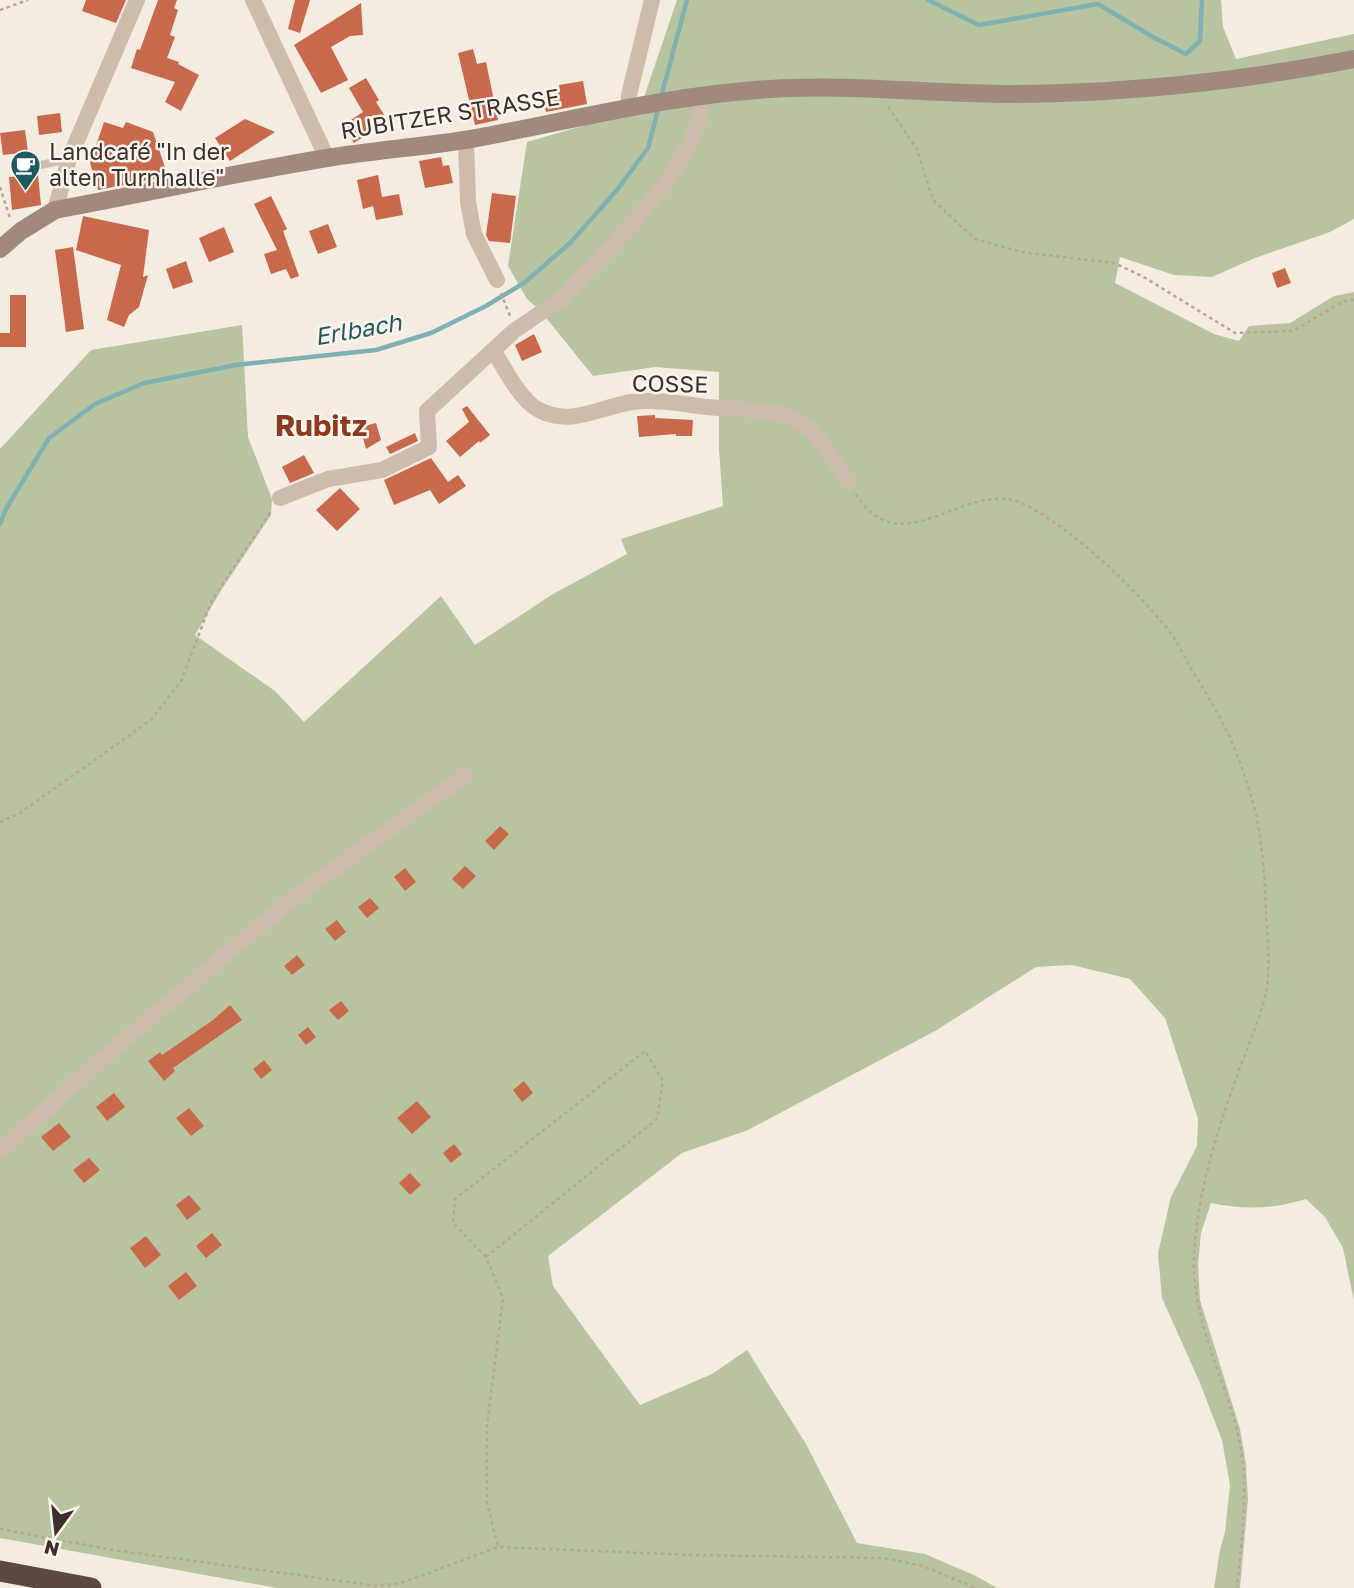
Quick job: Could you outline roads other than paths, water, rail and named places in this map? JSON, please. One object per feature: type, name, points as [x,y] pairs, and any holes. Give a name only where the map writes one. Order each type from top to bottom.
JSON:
[{"type":"highway","points":[[0,1571],[91,1588]]},
{"type":"main road","name":"RUBITZER STRASSE","points":[[327,158],[466,139],[674,101],[768,89],[878,89],[999,94],[1166,88],[1247,78],[1354,59]]},
{"type":"main road","points":[[0,249],[21,231],[55,210],[327,158]]},
{"type":"street","points":[[55,210],[69,159],[137,0]]},
{"type":"street","name":"RUBITZER STRASSE","points":[[253,0],[327,158]]},
{"type":"street","points":[[633,108],[629,95],[652,0]]},
{"type":"street","points":[[280,498],[328,479],[382,470],[429,447],[427,411],[514,331],[561,299],[596,264],[669,179],[691,141],[699,119],[702,97]]},
{"type":"street","points":[[466,139],[468,202],[474,234],[497,280]]},
{"type":"street","name":"COSSE","points":[[494,351],[520,392],[536,409],[557,417],[579,417],[632,402],[677,402],[773,414],[800,422],[820,440],[849,482]]},
{"type":"street","points":[[0,1151],[123,1041],[292,899],[464,776]]},
{"type":"lane","points":[[27,168],[69,159]]},
{"type":"waterway","name":"Erlbach","points":[[661,97],[687,0]]},
{"type":"waterway","name":"Erlbach","points":[[928,0],[979,25],[1098,4],[1186,54],[1200,41],[1202,0]]},
{"type":"waterway","name":"Erlbach","points":[[0,524],[6,509],[49,438],[95,404],[144,383],[236,365],[376,350],[431,333],[486,306],[524,283],[570,243],[617,190],[648,148],[659,106]]},
{"type":"place","name":"Landcafé \"In der alten Turnhalle\"","points":[[26,192]]},
{"type":"district","name":"Rubitz","points":[[321,426]]}]
